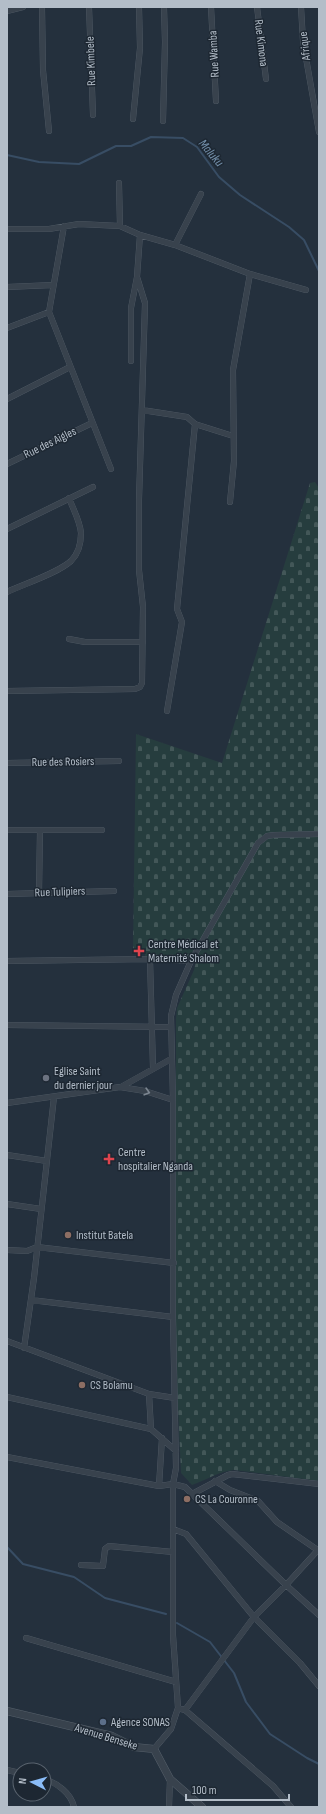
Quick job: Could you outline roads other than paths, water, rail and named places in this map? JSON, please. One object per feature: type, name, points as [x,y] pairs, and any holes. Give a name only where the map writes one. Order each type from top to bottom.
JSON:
[{"type":"street","points":[[7,11],[23,7]]},
{"type":"street","points":[[42,7],[43,70],[49,131]]},
{"type":"street","name":"Rue Kimbele","points":[[89,7],[93,115]]},
{"type":"street","points":[[133,119],[140,48],[139,7]]},
{"type":"street","points":[[162,121],[165,42],[164,7]]},
{"type":"street","name":"Rue Wamba","points":[[211,7],[216,101]]},
{"type":"street","name":"Rue Kimona","points":[[257,7],[266,79]]},
{"type":"street","name":"Afrique","points":[[301,7],[303,41],[319,132]]},
{"type":"street","points":[[119,183],[120,226]]},
{"type":"street","points":[[175,245],[201,194]]},
{"type":"street","points":[[7,229],[45,230],[64,226],[87,224],[120,226],[140,235],[175,245],[250,274],[306,290]]},
{"type":"street","points":[[64,226],[48,312],[112,469]]},
{"type":"street","points":[[131,361],[131,308],[137,277],[140,235]]},
{"type":"street","points":[[230,502],[234,461],[234,362],[250,274]]},
{"type":"street","points":[[7,691],[138,689],[142,683],[143,607],[139,556],[145,297],[137,277]]},
{"type":"street","points":[[7,287],[53,285]]},
{"type":"street","points":[[7,328],[48,312]]},
{"type":"street","points":[[7,399],[70,367]]},
{"type":"street","points":[[142,410],[187,417],[195,424],[233,436]]},
{"type":"street","name":"Rue des Aigles","points":[[7,464],[92,423]]},
{"type":"street","points":[[168,711],[182,622],[177,609],[195,424]]},
{"type":"street","points":[[7,529],[69,498],[93,488]]},
{"type":"street","points":[[7,592],[62,567],[71,561],[77,553],[80,544],[81,532],[69,498]]},
{"type":"street","points":[[69,639],[85,642],[143,642]]},
{"type":"street","name":"Rue des Rosiers","points":[[7,763],[119,761]]},
{"type":"street","points":[[7,830],[102,830]]},
{"type":"street","points":[[39,893],[40,830]]},
{"type":"street","points":[[154,1749],[170,1729],[178,1708],[173,1635],[173,1529],[176,1450],[174,1398],[174,1100],[170,1027],[176,995],[190,961],[258,843],[267,836],[319,834]]},
{"type":"street","name":"Rue Tulipiers","points":[[7,894],[114,891]]},
{"type":"street","points":[[7,961],[150,958],[190,961]]},
{"type":"street","points":[[150,958],[153,1068]]},
{"type":"street","points":[[7,1025],[152,1028],[170,1027]]},
{"type":"street","points":[[120,1087],[171,1059]]},
{"type":"street","points":[[7,1103],[120,1087],[145,1091],[174,1100]]},
{"type":"street","points":[[24,1348],[31,1300],[54,1097]]},
{"type":"street","points":[[7,1155],[47,1161]]},
{"type":"street","points":[[7,1204],[41,1209]]},
{"type":"street","points":[[7,1250],[27,1251],[37,1247],[174,1263]]},
{"type":"street","points":[[31,1300],[174,1317]]},
{"type":"street","points":[[7,1342],[149,1394],[174,1398]]},
{"type":"street","points":[[149,1394],[151,1429]]},
{"type":"street","points":[[7,1397],[151,1429],[176,1450]]},
{"type":"street","points":[[159,1486],[162,1438]]},
{"type":"street","points":[[7,1456],[159,1486],[174,1484],[185,1486],[286,1585],[319,1615]]},
{"type":"street","points":[[194,1494],[228,1475],[239,1474],[319,1484]]},
{"type":"street","points":[[184,1710],[254,1617],[319,1551],[277,1522],[258,1501],[230,1490],[215,1481]]},
{"type":"street","points":[[173,1529],[186,1534],[254,1617],[300,1663],[319,1686]]},
{"type":"street","points":[[81,1565],[102,1566],[105,1550],[109,1546],[173,1552]]},
{"type":"street","points":[[26,1638],[176,1682]]},
{"type":"street","points":[[178,1708],[184,1710],[273,1786],[291,1807]]},
{"type":"street","name":"Avenue Benseke","points":[[7,1711],[112,1736],[134,1747],[154,1749],[170,1779],[202,1807]]},
{"type":"street","points":[[169,1807],[170,1779]]},
{"type":"street","points":[[52,1784],[63,1790],[69,1796],[74,1807]]},
{"type":"waterway","name":"Maluku","points":[[7,155],[39,162],[79,164],[116,146],[131,146],[151,137],[183,138],[197,147],[219,177],[240,195],[289,227],[304,240],[319,271]]},
{"type":"waterway","points":[[7,1547],[23,1564],[74,1577],[105,1598],[166,1614]]},
{"type":"waterway","points":[[177,1623],[210,1642],[234,1673],[246,1702],[270,1734],[319,1764]]},
{"type":"place","name":"Centre Médical et Maternité Shalom","points":[[139,951]]},
{"type":"place","name":"Eglise Saint du dernier jour","points":[[46,1078]]},
{"type":"place","name":"Centre hospitalier Nganda","points":[[109,1159]]},
{"type":"place","name":"Institut Batela","points":[[68,1235]]},
{"type":"place","name":"CS Bolamu","points":[[82,1385]]},
{"type":"place","name":"CS La Couronne","points":[[187,1499]]},
{"type":"place","name":"Agence SONAS","points":[[103,1722]]}]
